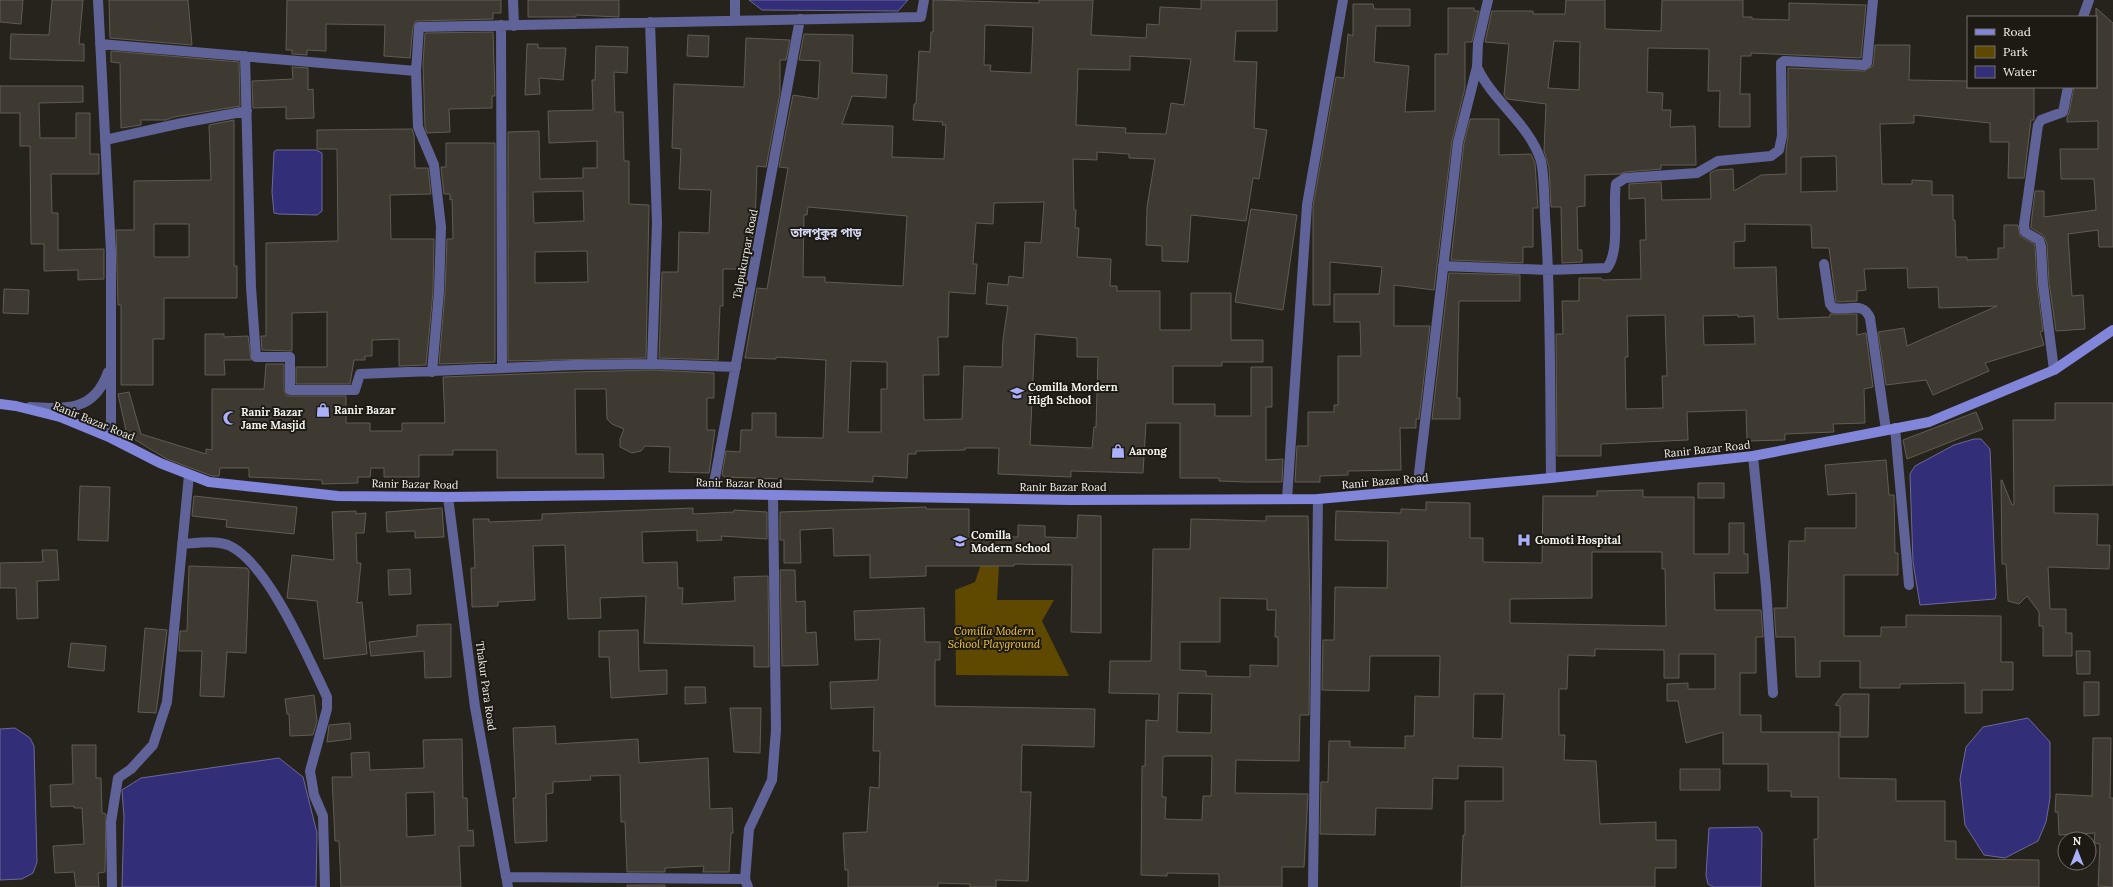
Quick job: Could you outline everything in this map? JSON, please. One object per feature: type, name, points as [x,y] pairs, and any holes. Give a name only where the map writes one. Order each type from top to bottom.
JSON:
[{"type":"main road","name":"Ranir Bazar Road","points":[[0,404],[16,406],[60,417],[111,438],[160,463],[209,482],[338,496],[448,497],[712,494],[1071,500],[1318,500],[1551,478],[1753,456],[1929,422],[2054,370],[2113,330]]},
{"type":"street","points":[[98,0],[111,252],[111,438]]},
{"type":"street","points":[[513,0],[514,26]]},
{"type":"street","points":[[735,0],[735,19]]},
{"type":"street","points":[[432,372],[439,292],[441,227],[434,165],[418,127],[416,71],[420,27],[514,26],[735,19],[920,17],[924,0]]},
{"type":"street","points":[[1287,500],[1306,205],[1343,0]]},
{"type":"street","points":[[1418,490],[1458,142],[1477,66],[1478,43],[1488,0]]},
{"type":"street","points":[[1444,266],[1548,270],[1607,268],[1611,262],[1614,250],[1616,184],[1625,178],[1697,173],[1718,161],[1772,156],[1779,150],[1782,136],[1781,63],[1784,61],[1864,65],[1867,63],[1873,0]]},
{"type":"street","points":[[2083,16],[2089,0]]},
{"type":"street","name":"Talpukurpar Road","points":[[712,494],[800,18]]},
{"type":"street","points":[[650,22],[657,223],[652,364]]},
{"type":"street","points":[[502,25],[502,367]]},
{"type":"street","points":[[100,44],[416,71]]},
{"type":"street","points":[[245,56],[251,287],[256,357],[290,357],[290,390],[356,390],[360,374],[432,372],[502,367],[652,364],[736,367]]},
{"type":"street","points":[[1477,66],[1483,80],[1529,135],[1541,162],[1548,270],[1551,478]]},
{"type":"street","points":[[2054,370],[2043,284],[2041,246],[2039,240],[2026,232],[2024,225],[2038,125],[2041,120],[2063,112],[2068,88]]},
{"type":"street","points":[[105,140],[182,123],[247,111]]},
{"type":"street","points":[[1824,264],[1830,304],[1833,308],[1862,307],[1867,311],[1891,429],[1909,585]]},
{"type":"street","points":[[16,406],[63,408],[83,404],[96,396],[105,382],[111,365]]},
{"type":"street","points":[[1753,456],[1766,587],[1773,693]]},
{"type":"street","points":[[112,887],[111,822],[118,778],[131,769],[154,745],[167,702],[189,475]]},
{"type":"street","points":[[746,883],[749,829],[772,780],[775,737],[773,496]]},
{"type":"street","name":"Thakur Para Road","points":[[448,497],[475,707],[507,882],[746,883]]},
{"type":"street","points":[[1313,887],[1318,500]]},
{"type":"street","points":[[182,544],[215,543],[228,545],[262,574],[288,616],[327,697],[327,709],[310,771],[314,795],[323,816],[325,887]]},
{"type":"green space","name":"Comilla Modern School Playground","points":[[981,564],[999,566],[997,600],[1054,600],[1042,621],[1069,676],[956,675],[955,590],[975,582]]},
{"type":"water","points":[[749,0],[908,0],[898,11],[762,10]]},
{"type":"water","points":[[276,150],[316,150],[322,153],[322,211],[317,215],[274,213],[272,192],[274,152]]},
{"type":"water","points":[[1974,439],[1981,439],[1990,449],[1995,599],[1920,605],[1913,562],[1910,474],[1915,466],[1954,445]]},
{"type":"water","points":[[2028,718],[2050,742],[2050,798],[2046,822],[2038,841],[2005,858],[1984,855],[1965,825],[1960,779],[1966,747],[1983,727]]},
{"type":"water","points":[[15,728],[30,738],[34,746],[37,862],[33,873],[22,879],[0,880],[0,729]]},
{"type":"water","points":[[279,758],[303,777],[317,833],[316,887],[122,887],[124,817],[122,790],[141,778]]},
{"type":"water","points":[[1758,827],[1762,833],[1761,887],[1713,887],[1708,884],[1706,875],[1709,828]]},
{"type":"building","points":[[0,0],[23,0],[21,24],[0,22]]},
{"type":"building","points":[[52,0],[83,0],[79,44],[84,44],[84,61],[10,59],[11,34],[49,35]]},
{"type":"building","points":[[109,0],[188,0],[192,45],[110,38]]},
{"type":"building","points":[[287,0],[501,0],[501,13],[493,13],[493,19],[416,21],[413,27],[410,58],[384,56],[385,25],[326,24],[326,51],[307,50],[307,55],[292,54],[292,50],[286,50]]},
{"type":"building","points":[[528,0],[619,0],[619,17],[576,15],[576,17],[528,17]]},
{"type":"building","points":[[933,0],[1039,3],[1039,0],[1093,0],[1091,35],[1146,38],[1147,24],[1159,25],[1160,7],[1201,9],[1201,0],[1277,0],[1277,31],[1236,31],[1234,61],[1257,62],[1254,128],[1267,130],[1259,179],[1253,178],[1246,221],[1191,215],[1188,262],[1162,261],[1162,246],[1146,245],[1147,207],[1155,159],[1129,158],[1129,154],[1097,152],[1097,160],[1073,159],[1074,210],[1076,210],[1075,228],[1079,228],[1077,257],[1111,259],[1110,286],[1117,286],[1117,291],[1160,291],[1160,330],[1191,330],[1191,293],[1231,293],[1231,340],[1263,340],[1263,362],[1222,362],[1222,366],[1173,366],[1173,404],[1215,404],[1215,416],[1251,416],[1251,367],[1272,367],[1272,407],[1266,407],[1266,460],[1283,459],[1282,482],[1219,481],[1219,478],[1180,478],[1180,423],[1146,423],[1143,473],[1071,471],[1071,477],[998,474],[999,448],[965,448],[965,450],[916,451],[916,454],[908,454],[907,478],[873,476],[873,482],[724,477],[722,474],[726,451],[740,452],[741,430],[752,430],[752,413],[776,413],[776,437],[823,438],[826,360],[776,357],[776,359],[745,358],[757,288],[767,289],[788,168],[779,167],[793,95],[818,99],[820,61],[799,60],[804,34],[853,35],[852,73],[887,75],[886,98],[852,96],[842,124],[893,126],[892,157],[944,159],[946,125],[942,125],[943,122],[913,120],[914,104],[916,104],[919,51],[930,52],[931,32],[933,32]],"holes":[[[985,25],[1033,27],[1031,73],[990,71],[991,65],[984,65]],[[1130,56],[1191,59],[1184,105],[1171,103],[1166,134],[1125,133],[1126,128],[1076,125],[1078,69],[1130,70]],[[1044,202],[1041,243],[1025,242],[1023,278],[1009,276],[1008,285],[988,283],[986,304],[1008,306],[1003,339],[1002,367],[964,366],[962,419],[924,420],[923,375],[939,375],[938,337],[948,337],[949,292],[975,294],[977,264],[973,264],[976,223],[993,224],[994,203]],[[808,207],[907,216],[903,286],[825,282],[825,277],[803,277],[804,215],[807,215]],[[1035,334],[1077,338],[1077,357],[1098,357],[1096,427],[1094,427],[1092,448],[1030,445]],[[851,361],[887,362],[887,389],[881,389],[881,432],[848,432]]]},
{"type":"building","points":[[1566,0],[1605,0],[1605,29],[1661,31],[1662,0],[1743,0],[1743,17],[1752,17],[1752,19],[1789,20],[1789,3],[1866,5],[1861,58],[1751,53],[1751,56],[1741,56],[1740,94],[1750,94],[1750,127],[1719,127],[1720,91],[1708,91],[1709,49],[1648,48],[1647,92],[1663,93],[1662,110],[1671,110],[1670,127],[1695,126],[1696,165],[1661,165],[1661,169],[1625,172],[1620,174],[1585,175],[1585,206],[1577,207],[1578,250],[1582,250],[1582,262],[1562,263],[1561,207],[1551,207],[1549,167],[1544,151],[1546,104],[1507,99],[1504,95],[1509,44],[1485,42],[1492,11],[1533,11],[1533,14],[1565,14]],"holes":[[[1554,41],[1580,42],[1579,90],[1548,88]]]},
{"type":"building","points":[[1353,4],[1373,4],[1374,9],[1410,9],[1410,26],[1376,26],[1374,62],[1409,66],[1405,112],[1435,111],[1435,54],[1448,54],[1448,8],[1474,8],[1474,11],[1479,11],[1472,42],[1465,42],[1465,88],[1452,141],[1434,290],[1394,285],[1394,326],[1430,326],[1419,419],[1416,419],[1416,428],[1400,428],[1401,470],[1348,471],[1348,475],[1320,476],[1320,482],[1295,482],[1297,446],[1308,446],[1308,412],[1334,412],[1334,405],[1338,405],[1338,356],[1361,356],[1360,322],[1334,322],[1334,294],[1379,294],[1382,267],[1330,262],[1330,305],[1313,305],[1313,206],[1336,77],[1344,78],[1348,34],[1353,36]]},
{"type":"building","points":[[2096,8],[2113,23],[2113,247],[2099,247],[2098,230],[2068,234],[2072,296],[2083,295],[2085,329],[2056,331],[2049,283],[2047,244],[2043,235],[2031,228],[2035,191],[2044,191],[2044,217],[2096,210],[2094,179],[2061,179],[2060,149],[2098,149],[2098,121],[2067,122],[2074,88],[2097,88]]},
{"type":"building","points":[[493,32],[495,96],[492,96],[492,108],[449,109],[450,132],[427,133],[425,127],[423,64],[425,33]]},
{"type":"building","points":[[688,35],[709,36],[708,57],[687,56]]},
{"type":"building","points":[[746,38],[790,40],[786,60],[780,60],[780,93],[766,167],[757,166],[755,224],[747,269],[723,269],[723,306],[720,306],[718,360],[659,358],[662,272],[678,272],[679,232],[709,233],[711,190],[679,189],[681,149],[672,148],[674,84],[744,87]]},
{"type":"building","points":[[527,44],[538,44],[538,48],[566,48],[563,80],[539,78],[540,94],[525,95]]},
{"type":"building","points":[[1875,45],[1910,45],[1909,80],[1967,81],[1967,88],[2034,88],[2034,120],[2031,120],[2024,178],[2008,178],[2009,142],[1990,142],[1990,123],[1914,115],[1914,123],[1880,124],[1882,184],[1912,184],[1912,180],[1932,181],[1932,195],[1953,195],[1953,220],[1955,220],[1956,257],[1967,257],[1967,260],[1998,259],[1998,248],[2004,248],[2004,225],[2018,225],[2020,236],[2034,244],[2035,247],[2037,284],[2043,331],[2040,332],[2044,345],[1985,363],[1989,371],[1933,395],[1926,380],[1886,385],[1878,332],[1904,328],[1907,346],[1997,306],[1939,308],[1938,287],[1908,288],[1907,268],[1864,269],[1866,290],[1857,291],[1857,301],[1836,302],[1829,248],[1812,248],[1811,225],[1745,224],[1745,241],[1734,242],[1734,268],[1776,267],[1778,319],[1830,317],[1830,314],[1857,314],[1857,335],[1866,333],[1873,387],[1864,389],[1865,423],[1833,424],[1834,432],[1785,434],[1785,440],[1747,441],[1746,410],[1687,412],[1688,440],[1601,444],[1601,456],[1557,456],[1556,334],[1563,334],[1562,301],[1579,301],[1579,278],[1601,278],[1602,280],[1641,279],[1640,240],[1646,240],[1645,198],[1629,199],[1629,184],[1661,182],[1662,200],[1711,199],[1710,173],[1716,170],[1733,169],[1734,191],[1761,175],[1786,174],[1786,151],[1788,136],[1788,68],[1864,71],[1873,66]],"holes":[[[1836,156],[1837,191],[1801,192],[1801,157]],[[1665,315],[1667,376],[1662,376],[1663,408],[1626,409],[1625,357],[1628,357],[1627,316]],[[1738,315],[1738,317],[1754,316],[1755,344],[1704,345],[1703,316]]]},
{"type":"building","points":[[596,46],[628,47],[627,73],[614,72],[615,112],[623,112],[624,161],[629,161],[629,204],[649,205],[646,358],[508,361],[508,132],[539,131],[540,179],[583,178],[583,168],[597,168],[597,141],[549,143],[548,111],[593,110],[592,80],[595,80]],"holes":[[[583,191],[584,221],[534,223],[533,192]],[[587,251],[588,282],[535,283],[535,252]]]},
{"type":"building","points":[[111,51],[239,62],[240,106],[174,117],[166,120],[141,120],[141,125],[121,128],[120,63],[111,62]]},
{"type":"building","points":[[292,67],[308,68],[308,90],[313,89],[314,118],[286,119],[286,107],[253,108],[252,81],[293,79]]},
{"type":"building","points":[[0,86],[83,86],[83,102],[39,103],[40,138],[76,138],[76,113],[90,113],[90,154],[99,154],[99,174],[51,174],[52,213],[58,213],[58,250],[104,249],[104,279],[78,280],[78,270],[44,271],[44,244],[31,244],[30,146],[20,146],[20,113],[0,113]]},
{"type":"building","points":[[1470,119],[1499,119],[1499,155],[1531,154],[1535,163],[1538,208],[1533,208],[1533,247],[1523,247],[1523,263],[1451,260],[1464,143]]},
{"type":"building","points":[[234,120],[234,266],[237,266],[237,298],[164,298],[164,339],[153,339],[153,385],[121,385],[121,305],[118,305],[116,230],[134,230],[134,181],[211,180],[209,125]],"holes":[[[154,224],[189,224],[189,257],[154,257]]]},
{"type":"building","points":[[412,129],[414,135],[415,168],[428,168],[431,194],[390,195],[391,239],[434,239],[433,292],[426,365],[399,366],[399,339],[372,340],[372,356],[365,356],[365,360],[354,360],[350,384],[296,384],[296,367],[327,367],[327,312],[292,313],[292,351],[262,350],[261,336],[266,336],[266,243],[338,241],[337,149],[317,149],[317,130]]},
{"type":"building","points":[[446,143],[495,143],[495,362],[439,364],[445,293],[447,239],[453,239],[452,199],[450,200],[450,194],[444,194],[441,167],[446,167]]},
{"type":"building","points":[[1251,209],[1297,215],[1283,310],[1235,302]]},
{"type":"building","points":[[1449,273],[1520,275],[1520,301],[1459,301],[1457,398],[1460,398],[1460,419],[1432,419]]},
{"type":"building","points":[[4,289],[29,290],[28,314],[3,313]]},
{"type":"building","points":[[205,334],[224,334],[224,337],[248,336],[251,360],[224,360],[225,375],[205,375]]},
{"type":"building","points":[[266,364],[284,364],[284,390],[287,396],[346,396],[346,423],[370,423],[370,431],[402,431],[402,423],[445,423],[443,377],[652,370],[714,373],[714,398],[707,398],[707,430],[715,430],[709,473],[669,472],[670,447],[645,446],[641,451],[632,453],[620,447],[620,439],[624,429],[612,424],[607,419],[606,389],[575,389],[576,454],[603,454],[604,478],[497,478],[497,450],[453,450],[453,455],[419,455],[419,477],[384,477],[384,468],[371,468],[370,477],[358,477],[358,483],[322,484],[322,480],[249,477],[249,468],[220,468],[219,476],[212,476],[167,459],[127,435],[118,394],[129,392],[141,434],[206,454],[206,449],[212,450],[212,389],[264,389]]},
{"type":"building","points":[[2055,403],[2113,403],[2113,485],[2054,486],[2054,513],[2098,514],[2097,545],[2110,545],[2109,569],[2048,567],[2050,609],[2066,609],[2066,633],[2072,633],[2072,656],[2043,656],[2043,626],[2039,626],[2039,612],[2027,596],[2019,604],[2008,601],[2006,564],[2002,564],[2001,480],[2012,505],[2014,504],[2013,420],[2055,420]]},
{"type":"building","points":[[1976,412],[1983,429],[1907,459],[1903,440]]},
{"type":"building","points":[[1886,460],[1889,495],[1894,495],[1895,553],[1898,553],[1898,575],[1844,575],[1844,636],[1881,636],[1881,627],[1906,627],[1906,615],[2001,616],[2001,662],[2013,662],[2013,690],[1982,690],[1982,713],[1965,713],[1965,683],[1900,684],[1900,688],[1860,688],[1860,661],[1820,661],[1820,677],[1796,677],[1795,637],[1776,637],[1774,608],[1787,608],[1789,541],[1805,541],[1805,528],[1856,528],[1856,493],[1828,495],[1825,465]]},
{"type":"building","points":[[1698,483],[1724,483],[1724,498],[1698,498]]},
{"type":"building","points":[[80,486],[110,487],[108,541],[78,540]]},
{"type":"building","points":[[1643,490],[1643,497],[1694,497],[1694,554],[1729,554],[1729,523],[1744,523],[1744,554],[1748,554],[1748,573],[1714,573],[1715,610],[1761,610],[1763,637],[1756,637],[1756,673],[1740,673],[1740,715],[1761,715],[1761,732],[1839,732],[1839,778],[1896,779],[1896,801],[1945,801],[1945,841],[1956,841],[1956,859],[2039,860],[2039,887],[1815,887],[1814,839],[1818,839],[1818,797],[1791,797],[1791,791],[1768,791],[1768,764],[1723,764],[1723,732],[1686,743],[1678,701],[1667,701],[1667,684],[1688,683],[1688,689],[1715,689],[1715,654],[1679,654],[1679,678],[1664,678],[1664,650],[1595,649],[1595,656],[1568,655],[1567,689],[1559,689],[1559,735],[1565,735],[1564,760],[1596,761],[1600,824],[1656,822],[1656,840],[1676,840],[1676,868],[1655,868],[1655,887],[1461,887],[1463,835],[1465,835],[1465,801],[1503,801],[1503,767],[1458,766],[1458,779],[1433,778],[1432,809],[1376,808],[1375,835],[1320,834],[1321,782],[1328,782],[1329,741],[1350,741],[1350,747],[1405,748],[1405,736],[1414,736],[1415,696],[1439,697],[1440,656],[1370,656],[1369,691],[1322,690],[1323,640],[1334,640],[1335,587],[1387,588],[1388,541],[1335,540],[1336,511],[1401,513],[1401,509],[1426,510],[1426,502],[1470,503],[1470,538],[1483,538],[1483,562],[1542,563],[1543,496],[1597,496],[1597,491]],"holes":[[[1592,552],[1662,552],[1662,569],[1665,569],[1666,626],[1510,623],[1510,599],[1592,598]],[[1474,694],[1504,694],[1502,739],[1473,738]]]},
{"type":"building","points":[[194,496],[297,507],[294,534],[226,527],[227,520],[192,516]]},
{"type":"building","points":[[926,507],[926,509],[969,509],[969,537],[1018,537],[1018,525],[1045,526],[1045,537],[1077,538],[1078,515],[1101,516],[1101,633],[1071,632],[1072,565],[1014,564],[1014,566],[926,566],[926,576],[870,578],[870,555],[834,556],[833,528],[800,530],[801,563],[784,563],[784,540],[780,540],[780,512]]},
{"type":"building","points":[[442,508],[444,537],[415,538],[415,531],[387,532],[386,512]]},
{"type":"building","points":[[693,508],[693,514],[734,512],[734,510],[767,512],[767,539],[721,536],[722,540],[697,541],[697,530],[642,532],[643,563],[677,562],[678,588],[683,588],[682,604],[735,601],[734,577],[768,576],[769,667],[754,667],[754,646],[644,643],[646,596],[600,598],[601,618],[568,619],[565,545],[533,546],[535,600],[498,602],[498,606],[472,607],[471,568],[475,568],[473,519],[489,519],[489,522],[542,520],[542,514]]},
{"type":"building","points":[[356,511],[356,514],[366,513],[364,533],[356,533],[357,563],[361,563],[357,603],[362,602],[367,654],[324,659],[317,601],[287,598],[292,555],[334,560],[332,512]]},
{"type":"building","points":[[1266,516],[1308,516],[1310,610],[1309,715],[1300,715],[1299,761],[1236,760],[1235,793],[1308,794],[1304,867],[1282,867],[1282,887],[1219,887],[1219,874],[1167,873],[1167,876],[1141,875],[1142,766],[1145,766],[1146,720],[1158,721],[1159,694],[1109,693],[1110,661],[1151,661],[1153,549],[1190,549],[1191,519],[1266,521]],"holes":[[[1220,598],[1267,599],[1267,610],[1276,610],[1275,637],[1278,637],[1278,666],[1250,665],[1250,677],[1206,676],[1206,671],[1180,670],[1180,642],[1220,642]],[[1178,693],[1212,694],[1211,733],[1177,732]],[[1212,756],[1211,796],[1203,796],[1202,820],[1165,819],[1166,797],[1162,797],[1163,757]]]},
{"type":"building","points":[[42,550],[57,550],[59,580],[37,581],[38,618],[17,619],[16,588],[0,588],[0,563],[43,562]]},
{"type":"building","points":[[189,566],[247,568],[249,571],[246,653],[227,652],[224,697],[200,696],[202,651],[179,651],[180,631],[187,631]]},
{"type":"building","points":[[410,569],[411,594],[389,595],[388,570]]},
{"type":"building","points":[[780,570],[795,570],[796,602],[805,601],[806,633],[816,632],[818,665],[782,666]]},
{"type":"building","points":[[924,608],[925,642],[940,642],[940,660],[935,660],[935,706],[1095,709],[1094,747],[1022,745],[1021,792],[1031,792],[1028,881],[996,880],[996,887],[970,887],[970,884],[938,883],[938,887],[848,887],[848,870],[845,870],[843,833],[867,832],[870,787],[879,788],[880,751],[873,751],[874,707],[831,709],[830,682],[878,680],[880,639],[855,640],[854,611]]},
{"type":"building","points":[[451,624],[451,677],[425,678],[424,651],[371,656],[369,642],[417,636],[417,625]]},
{"type":"building","points":[[145,628],[167,630],[156,713],[138,712]]},
{"type":"building","points":[[638,630],[639,671],[667,670],[667,694],[611,698],[609,657],[599,657],[599,631]]},
{"type":"building","points":[[71,643],[106,646],[104,671],[68,667]]},
{"type":"building","points":[[2076,651],[2090,651],[2090,674],[2077,674]]},
{"type":"building","points":[[2084,682],[2099,682],[2099,715],[2084,716]]},
{"type":"building","points":[[685,687],[705,687],[706,703],[685,704]]},
{"type":"building","points":[[1843,694],[1869,694],[1868,737],[1840,737],[1840,706],[1835,705]]},
{"type":"building","points":[[314,695],[317,721],[313,735],[290,736],[289,714],[287,714],[285,699]]},
{"type":"building","points":[[730,708],[761,708],[760,753],[734,752]]},
{"type":"building","points":[[350,723],[351,739],[327,742],[329,725]]},
{"type":"building","points":[[555,726],[556,744],[638,739],[639,763],[708,758],[710,809],[732,808],[733,833],[731,833],[729,872],[703,872],[704,866],[665,868],[665,872],[627,872],[625,822],[621,822],[620,775],[590,776],[591,780],[553,782],[553,793],[546,794],[547,841],[515,843],[513,798],[516,798],[513,728]]},
{"type":"building","points":[[2093,738],[2111,738],[2110,798],[2113,798],[2113,887],[2098,886],[2100,844],[2097,844],[2097,831],[2059,831],[2058,812],[2055,812],[2056,794],[2092,796]]},
{"type":"building","points":[[462,739],[463,798],[467,798],[468,831],[473,830],[474,846],[459,846],[461,887],[341,887],[339,841],[335,841],[332,777],[352,777],[351,753],[369,752],[370,770],[424,768],[423,740]],"holes":[[[434,792],[435,835],[407,837],[406,793]]]},
{"type":"building","points":[[72,745],[96,745],[96,778],[101,778],[102,813],[106,814],[105,872],[98,873],[99,887],[76,887],[74,872],[55,873],[53,846],[84,844],[82,808],[74,808],[74,806],[51,807],[50,785],[73,784]]},
{"type":"building","points":[[1680,769],[1720,769],[1720,790],[1680,790]]},
{"type":"building","points":[[627,885],[665,885],[665,887],[627,887]]},
{"type":"place","name":"Comilla Mordern High School","points":[[1017,393]]},
{"type":"place","name":"Ranir Bazar","points":[[323,410]]},
{"type":"place","name":"Ranir Bazar Jame Masjid","points":[[230,418]]},
{"type":"place","name":"Aarong","points":[[1118,451]]},
{"type":"place","name":"Gomoti Hospital","points":[[1524,540]]},
{"type":"place","name":"Comilla Modern School","points":[[960,541]]},
{"type":"district","name":"তালপুকুর পাড়","points":[[826,233]]}]
